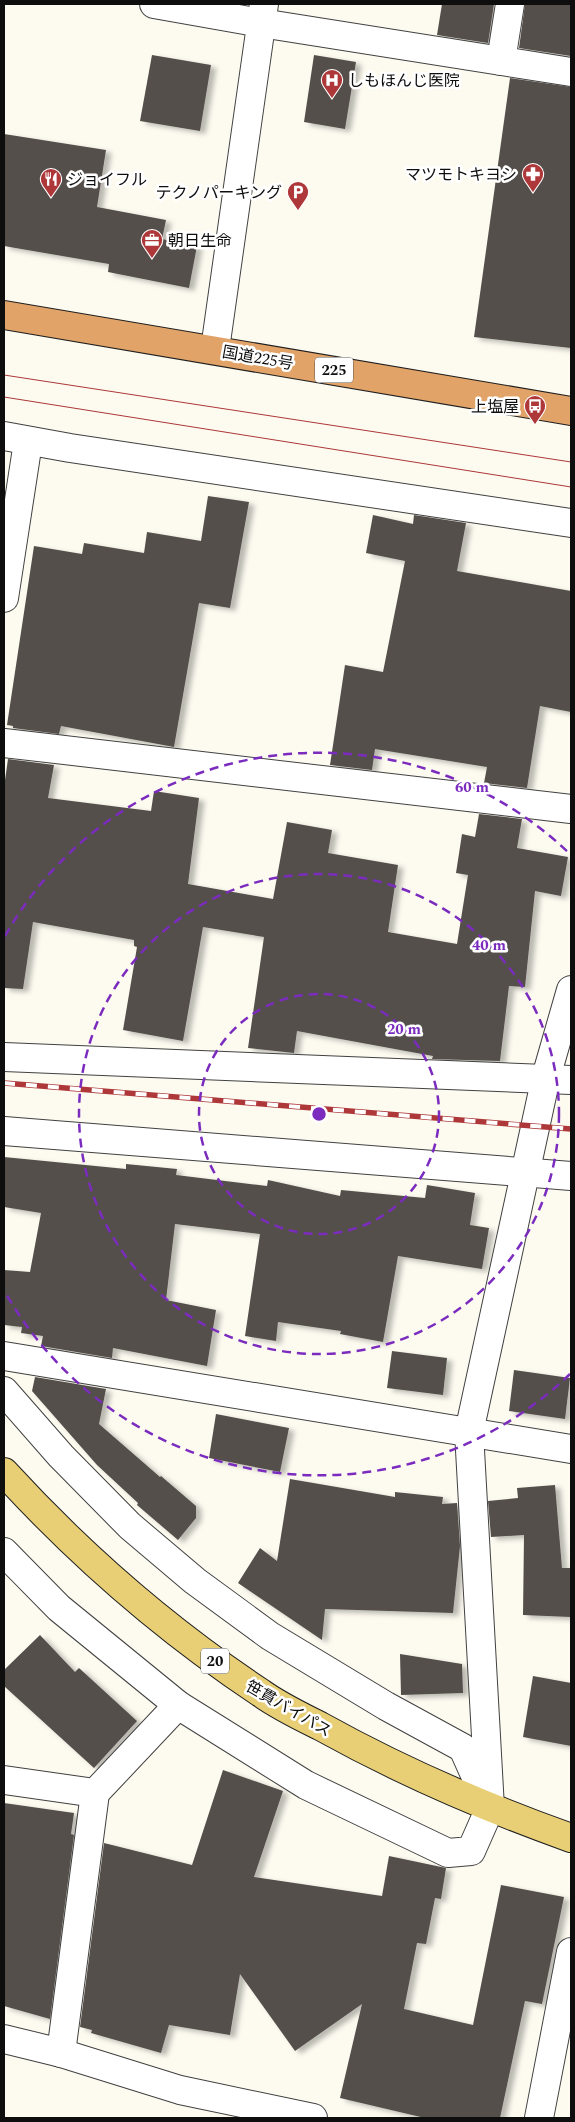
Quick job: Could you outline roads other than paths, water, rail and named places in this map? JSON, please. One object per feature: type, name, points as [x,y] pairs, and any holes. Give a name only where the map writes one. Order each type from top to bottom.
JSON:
[{"type":"highway","name":"国道225号","points":[[4,315],[215,349],[571,411]]},
{"type":"main road","name":"笹貫バイパス","points":[[4,1472],[108,1575],[168,1626],[262,1694],[382,1761],[490,1808],[571,1838]]},
{"type":"street","points":[[154,4],[263,14],[501,61],[571,72]]},
{"type":"street","points":[[501,61],[510,4]]},
{"type":"street","points":[[215,349],[263,14]]},
{"type":"street","points":[[4,598],[16,439],[571,523]]},
{"type":"street","points":[[4,743],[571,809]]},
{"type":"street","points":[[4,1552],[59,1608],[178,1705],[306,1785],[448,1853],[471,1851],[490,1808],[469,1432],[526,1172],[559,1078],[571,990]]},
{"type":"street","points":[[4,1057],[559,1078]]},
{"type":"street","points":[[4,1131],[571,1176]]},
{"type":"street","points":[[4,1356],[571,1449]]},
{"type":"street","points":[[4,1391],[61,1456],[116,1512],[195,1582],[270,1636],[386,1706],[463,1748],[490,1808]]},
{"type":"street","points":[[61,2053],[96,1794],[178,1705]]},
{"type":"street","points":[[4,1780],[96,1794]]},
{"type":"street","points":[[539,2118],[571,1952]]},
{"type":"street","points":[[4,2038],[61,2053],[180,2090],[313,2118]]},
{"type":"tram line","points":[[4,375],[571,462]]},
{"type":"tram line","points":[[4,397],[571,487]]},
{"type":"railway","points":[[4,1083],[571,1129]]},
{"type":"place","name":"しもほんじ医院","points":[[332,99]]},
{"type":"place","name":"マツモトキヨシ","points":[[533,193]]},
{"type":"place","name":"ジョイフル","points":[[51,198]]},
{"type":"place","name":"テクノパーキング","points":[[298,211]]},
{"type":"place","name":"朝日生命","points":[[152,259]]},
{"type":"place","name":"上塩屋","points":[[535,425]]}]
